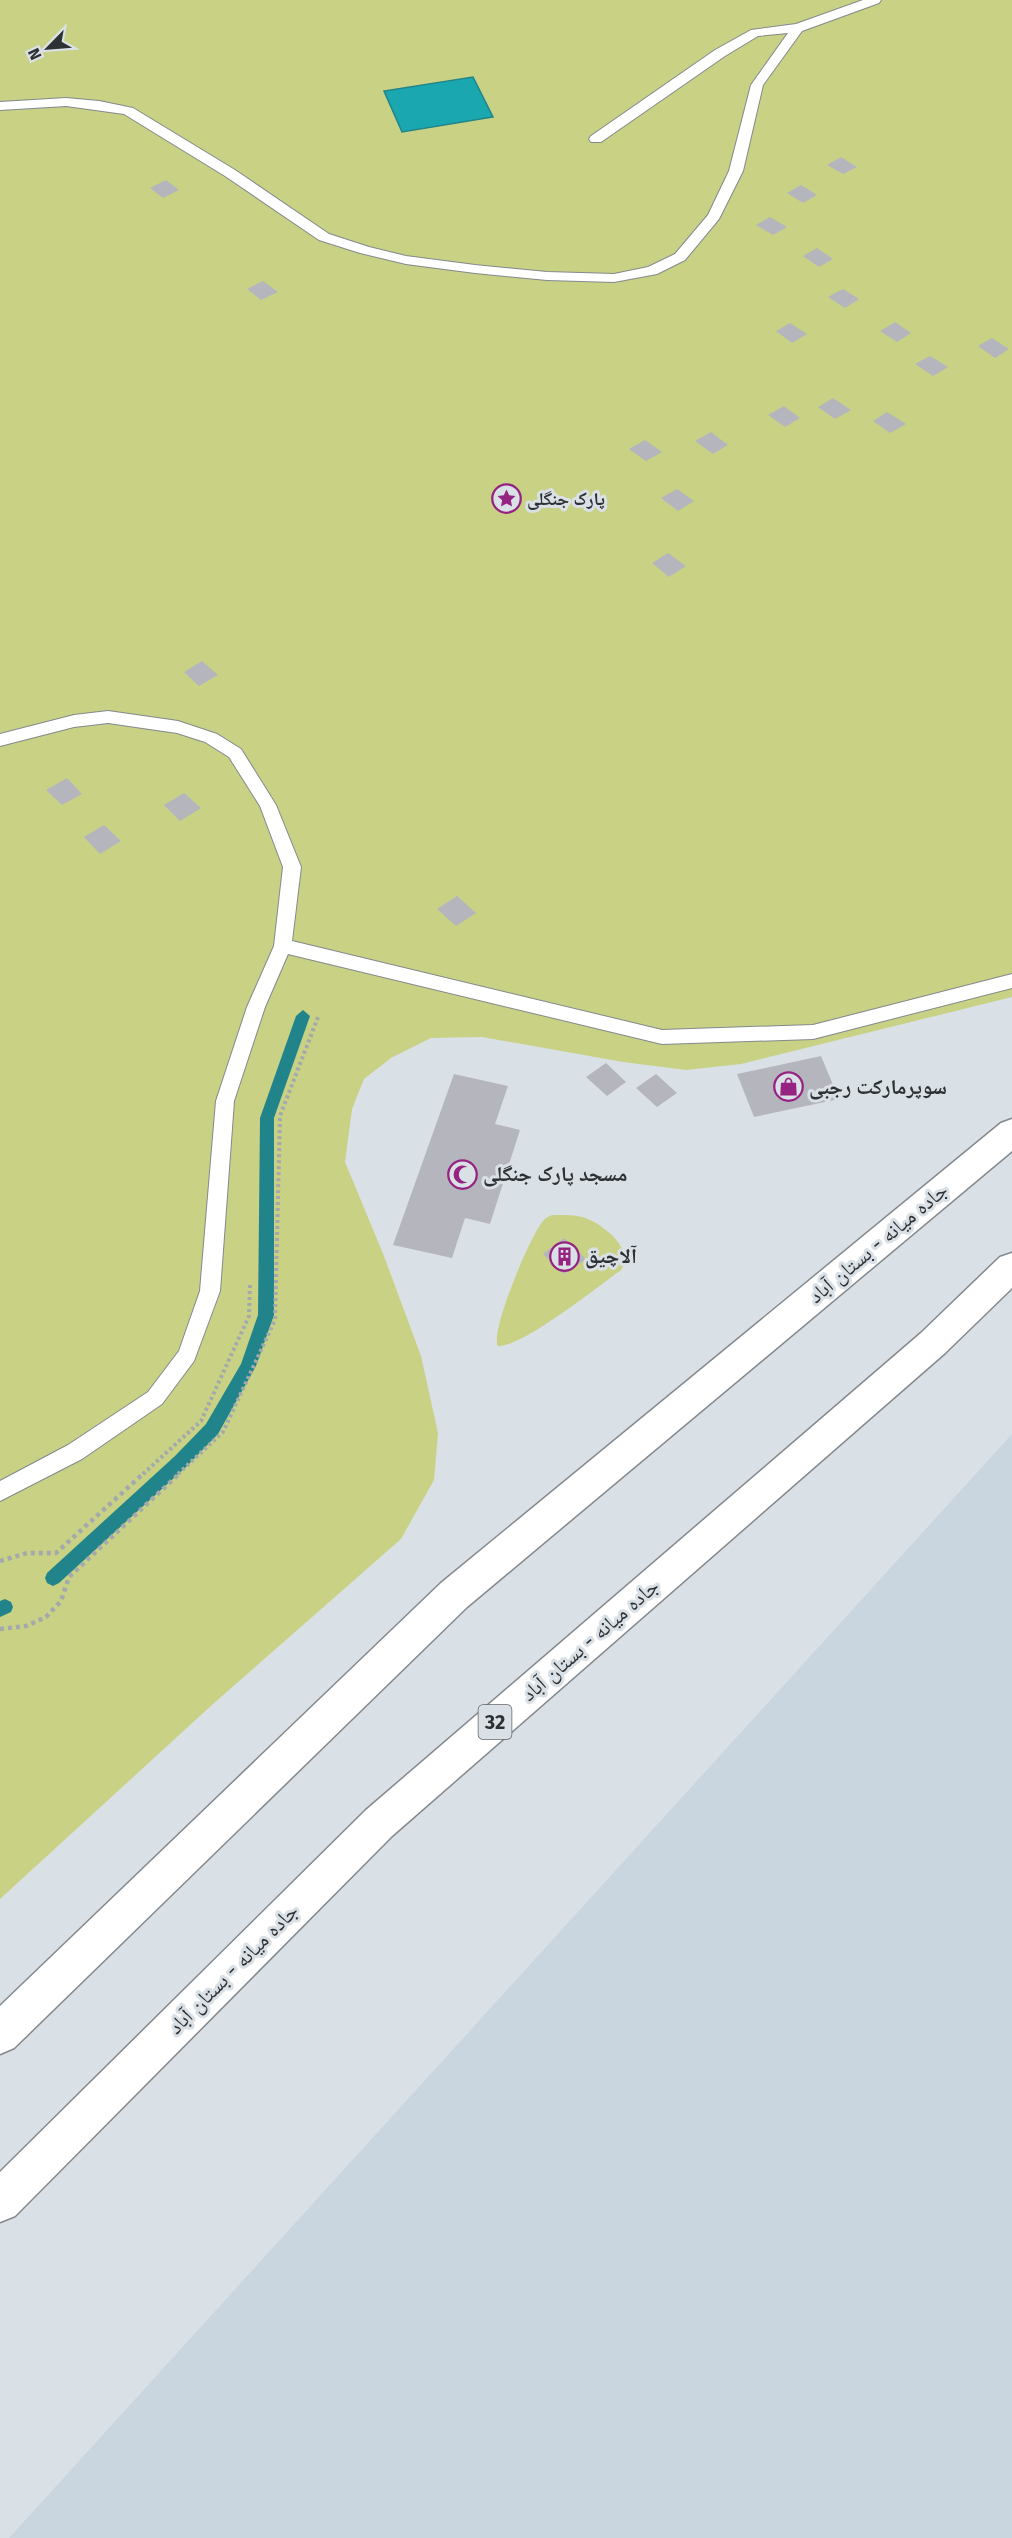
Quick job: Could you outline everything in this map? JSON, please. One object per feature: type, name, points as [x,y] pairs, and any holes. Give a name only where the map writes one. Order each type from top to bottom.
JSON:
[{"type":"main road","name":"جاده میانه - بستان آباد","points":[[0,2034],[454,1595],[1012,1132]]},
{"type":"main road","name":"جاده میانه - بستان آباد","points":[[0,2201],[379,1823],[924,1350],[1012,1267]]},
{"type":"lane","points":[[596,139],[720,53],[755,33],[798,28],[875,0]]},
{"type":"lane","points":[[0,106],[66,102],[128,111],[230,173],[324,237],[365,250],[406,260],[474,269],[547,276],[614,278],[652,271],[680,257],[714,216],[736,171],[757,85],[798,28]]},
{"type":"lane","points":[[0,740],[74,721],[108,717],[178,727],[211,738],[236,753],[268,805],[292,867],[283,946],[256,1007],[225,1101],[210,1291],[187,1355],[155,1398],[75,1452],[0,1492]]},
{"type":"lane","points":[[283,946],[662,1037],[813,1032],[1012,981]]},
{"type":"path","points":[[0,1561],[28,1552],[56,1553]]},
{"type":"path","points":[[0,1629],[32,1626],[47,1617],[60,1604],[69,1577]]},
{"type":"shaded area","points":[[1012,1434],[1012,2538],[9,2538]]},
{"type":"green space","name":"پارک جنگلی","points":[[0,0],[1012,0],[1012,997],[741,1064],[686,1070],[623,1062],[482,1037],[431,1038],[391,1058],[364,1079],[352,1109],[345,1162],[384,1256],[421,1356],[438,1433],[434,1480],[401,1539],[213,1704],[0,1899]]},
{"type":"green space","points":[[552,1215],[581,1217],[597,1224],[611,1234],[622,1248],[624,1263],[621,1270],[541,1327],[509,1344],[498,1346],[497,1338],[505,1304],[521,1262],[538,1229],[545,1219]]},
{"type":"water","points":[[473,77],[493,117],[402,132],[384,91]]},
{"type":"building","points":[[841,157],[857,167],[843,174],[827,165]]},
{"type":"building","points":[[166,180],[179,190],[163,198],[150,188]]},
{"type":"building","points":[[801,185],[817,195],[803,203],[787,193]]},
{"type":"building","points":[[770,217],[787,227],[773,235],[756,225]]},
{"type":"building","points":[[817,248],[833,259],[819,267],[803,256]]},
{"type":"building","points":[[263,281],[278,292],[261,300],[247,289]]},
{"type":"building","points":[[843,289],[859,299],[845,308],[828,297]]},
{"type":"building","points":[[895,322],[911,333],[897,342],[880,331]]},
{"type":"building","points":[[790,323],[807,334],[792,343],[776,331]]},
{"type":"building","points":[[992,338],[1009,349],[995,358],[978,346]]},
{"type":"building","points":[[930,356],[948,367],[933,376],[915,364]]},
{"type":"building","points":[[833,398],[851,410],[835,419],[818,407]]},
{"type":"building","points":[[784,406],[800,418],[785,427],[768,415]]},
{"type":"building","points":[[887,412],[906,424],[890,433],[873,421]]},
{"type":"building","points":[[711,432],[728,445],[713,454],[695,441]]},
{"type":"building","points":[[645,440],[662,452],[646,461],[629,449]]},
{"type":"building","points":[[677,489],[694,501],[678,511],[661,498]]},
{"type":"building","points":[[668,553],[686,566],[669,577],[652,563]]},
{"type":"building","points":[[202,661],[218,675],[199,686],[184,672]]},
{"type":"building","points":[[67,778],[82,794],[62,805],[46,790]]},
{"type":"building","points":[[184,793],[201,808],[180,821],[164,805]]},
{"type":"building","points":[[104,825],[121,841],[100,854],[84,837]]},
{"type":"building","points":[[457,896],[476,913],[456,926],[437,909]]},
{"type":"building","name":"سوپرمارکت رجبی","points":[[821,1056],[839,1099],[754,1117],[737,1074]]},
{"type":"building","points":[[606,1063],[626,1082],[607,1096],[586,1077]]},
{"type":"building","name":"مسجد پارک جنگلی","points":[[454,1074],[508,1086],[495,1124],[520,1130],[490,1224],[465,1218],[452,1258],[393,1245]]},
{"type":"building","points":[[656,1074],[677,1093],[657,1107],[636,1088]]},
{"type":"building","name":"آلاچیق","points":[[564,1238],[586,1259],[564,1274],[543,1254]]},
{"type":"waterway","points":[[53,1578],[181,1461],[212,1429],[248,1366],[266,1315],[267,1118],[303,1016]]},
{"type":"waterway","points":[[0,1609],[5,1607]]},
{"type":"place","name":"پارک جنگلی","points":[[506,499]]},
{"type":"place","name":"سوپرمارکت رجبی","points":[[788,1087]]},
{"type":"place","name":"مسجد پارک جنگلی","points":[[462,1174]]},
{"type":"place","name":"آلاچیق","points":[[564,1256]]}]
